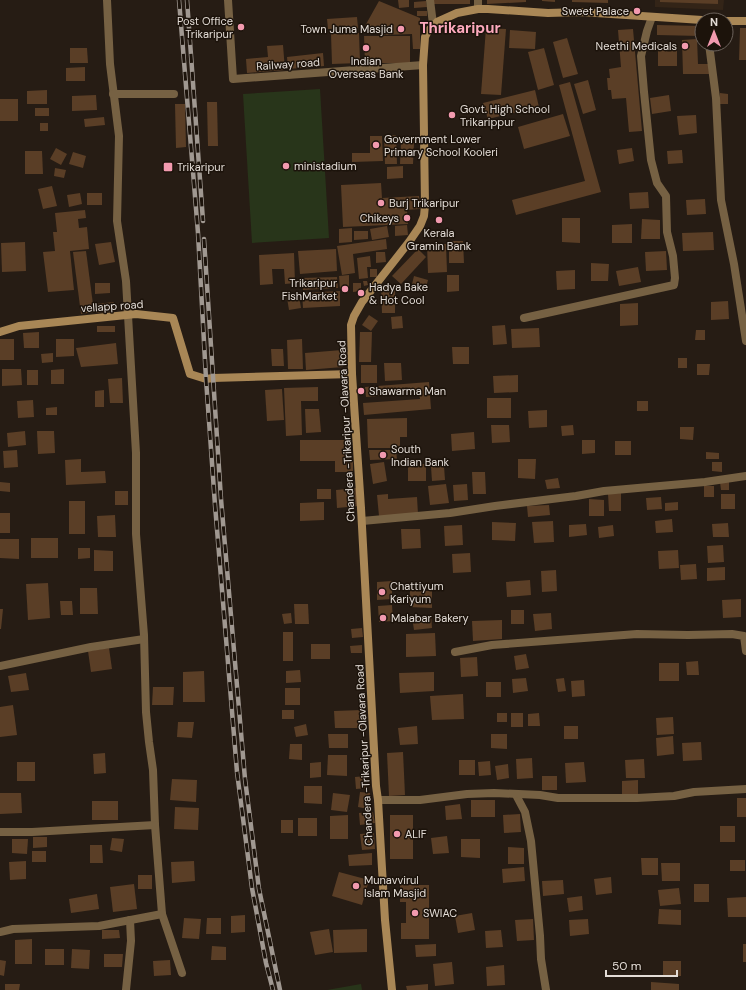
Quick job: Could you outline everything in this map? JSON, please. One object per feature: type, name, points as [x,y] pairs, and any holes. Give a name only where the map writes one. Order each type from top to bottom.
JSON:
[{"type":"main road","points":[[433,24],[457,13],[478,9],[548,13],[581,12],[694,20]]},
{"type":"main road","points":[[734,21],[746,21]]},
{"type":"main road","name":"Chandera -Trikaripur -Olavara Road","points":[[392,990],[385,920],[376,778],[362,521],[352,374],[351,325],[362,302],[409,242],[424,216],[423,65],[425,37],[433,24]]},
{"type":"main road","name":"vellapp road","points":[[0,332],[19,326],[128,314],[173,318],[190,374],[206,379],[352,374]]},
{"type":"street","points":[[107,0],[113,94],[119,136],[118,221],[126,281],[128,314],[136,453],[136,534],[144,639],[148,742],[153,770],[155,825],[162,914],[182,973]]},
{"type":"street","name":"Railway road","points":[[228,0],[233,79],[423,65]]},
{"type":"street","points":[[430,0],[433,24]]},
{"type":"street","points":[[478,0],[478,9]]},
{"type":"street","points":[[524,318],[666,288],[674,285],[674,256],[667,232],[666,196],[657,183],[651,160],[644,92],[642,56],[647,31],[652,17]]},
{"type":"street","points":[[709,52],[716,98],[721,200],[734,264],[746,341]]},
{"type":"street","points":[[113,94],[174,94]]},
{"type":"street","points":[[362,521],[450,513],[604,491],[705,482],[746,476]]},
{"type":"street","points":[[455,652],[500,644],[636,634],[732,634],[744,636],[746,651]]},
{"type":"street","points":[[0,666],[92,647],[144,639]]},
{"type":"street","points":[[378,800],[420,800],[467,794],[540,796],[558,798],[637,798],[674,796],[694,792],[746,789]]},
{"type":"street","points":[[516,795],[525,812],[531,841],[541,959],[546,990]]},
{"type":"street","points":[[0,832],[32,832],[155,825]]},
{"type":"street","points":[[0,932],[13,929],[77,928],[99,926],[162,914]]},
{"type":"street","points":[[126,990],[131,941],[130,920]]},
{"type":"shaded area","points":[[655,0],[724,0],[723,10],[655,7]]},
{"type":"green space","name":"ministadium","points":[[320,89],[329,238],[252,243],[243,94]]},
{"type":"green space","points":[[361,984],[362,990],[327,990]]},
{"type":"building","points":[[398,0],[409,0],[409,7],[399,8]]},
{"type":"building","points":[[434,0],[470,0],[470,4],[434,4]]},
{"type":"building","points":[[487,0],[526,0],[526,2],[487,4]]},
{"type":"building","points":[[555,0],[555,2],[542,1]]},
{"type":"building","points":[[572,0],[608,0],[608,3],[572,2]]},
{"type":"building","points":[[660,0],[718,0],[718,4],[660,2]]},
{"type":"building","points":[[379,1],[420,18],[420,49],[413,49],[412,34],[383,35],[383,32],[366,31],[365,26]]},
{"type":"building","points":[[426,1],[427,7],[414,8],[414,2]]},
{"type":"building","points":[[417,11],[427,11],[427,16],[417,16]]},
{"type":"building","points":[[357,17],[358,28],[328,29],[327,19]]},
{"type":"building","points":[[657,25],[694,26],[694,36],[657,35]]},
{"type":"building","points":[[486,28],[506,29],[501,95],[481,94]]},
{"type":"building","points":[[740,28],[746,28],[746,60],[739,60]]},
{"type":"building","points":[[633,29],[642,131],[629,132],[626,98],[612,99],[611,90],[608,90],[607,78],[610,78],[609,69],[621,67],[618,30]]},
{"type":"building","points":[[510,30],[536,32],[535,49],[509,48]]},
{"type":"building","points":[[359,33],[360,63],[332,64],[331,34]]},
{"type":"building","points":[[364,36],[410,36],[410,63],[365,63]]},
{"type":"building","points":[[567,38],[578,74],[563,78],[553,42]]},
{"type":"building","points":[[694,39],[694,52],[698,52],[698,64],[709,64],[709,74],[683,74],[682,40]]},
{"type":"building","points":[[283,45],[285,70],[247,73],[246,59],[268,57],[267,46]]},
{"type":"building","points":[[70,48],[87,48],[88,63],[70,63]]},
{"type":"building","points":[[544,48],[554,85],[538,90],[528,52]]},
{"type":"building","points":[[658,50],[677,50],[677,66],[658,66]]},
{"type":"building","points":[[323,53],[324,66],[288,69],[287,57]]},
{"type":"building","points":[[85,67],[85,81],[66,81],[66,68]]},
{"type":"building","points":[[588,80],[596,110],[583,114],[574,84]]},
{"type":"building","points":[[570,82],[601,192],[516,215],[512,200],[585,181],[559,85]]},
{"type":"building","points":[[47,90],[47,104],[27,104],[27,91]]},
{"type":"building","points":[[535,90],[539,107],[488,119],[483,103]]},
{"type":"building","points":[[720,93],[728,94],[728,104],[720,104]]},
{"type":"building","points":[[96,95],[97,110],[72,111],[72,96]]},
{"type":"building","points":[[669,95],[671,111],[652,114],[650,98]]},
{"type":"building","points":[[0,99],[18,99],[18,121],[0,121]]},
{"type":"building","points":[[207,102],[217,102],[218,146],[208,146]]},
{"type":"building","points":[[175,104],[185,104],[186,147],[176,148]]},
{"type":"building","points":[[35,108],[49,108],[49,116],[35,116]]},
{"type":"building","points":[[563,114],[570,136],[524,149],[518,127]]},
{"type":"building","points":[[696,115],[697,133],[679,135],[677,116]]},
{"type":"building","points":[[104,117],[105,125],[85,127],[84,119]]},
{"type":"building","points":[[40,123],[48,123],[48,131],[40,131]]},
{"type":"building","name":"Government Lower Primary School Kooleri","points":[[396,135],[397,164],[385,164],[384,136]]},
{"type":"building","name":"Government Lower Primary School Kooleri","points":[[370,136],[382,136],[383,161],[352,162],[352,153],[370,153]]},
{"type":"building","points":[[401,142],[414,143],[413,164],[400,164]]},
{"type":"building","points":[[56,148],[67,154],[61,165],[50,159]]},
{"type":"building","points":[[632,148],[634,161],[619,164],[617,150]]},
{"type":"building","points":[[682,150],[683,163],[668,164],[667,151]]},
{"type":"building","points":[[25,151],[42,151],[43,174],[25,174]]},
{"type":"building","points":[[73,152],[86,156],[83,168],[69,164]]},
{"type":"building","points":[[403,166],[403,178],[387,179],[387,167]]},
{"type":"building","points":[[55,168],[66,170],[64,178],[54,176]]},
{"type":"building","name":"Burj Trikaripur","points":[[381,183],[382,198],[419,196],[420,209],[407,210],[408,224],[343,227],[341,185]]},
{"type":"building","points":[[52,186],[57,206],[43,209],[38,189]]},
{"type":"building","points":[[648,192],[649,208],[630,209],[629,193]]},
{"type":"building","points":[[80,193],[82,204],[69,207],[67,195]]},
{"type":"building","points":[[87,193],[102,193],[102,205],[87,205]]},
{"type":"building","points":[[705,199],[706,214],[687,215],[686,200]]},
{"type":"building","points":[[85,210],[86,218],[78,219],[79,228],[87,227],[89,249],[70,251],[74,290],[48,292],[43,252],[55,251],[53,232],[57,232],[55,213]]},
{"type":"building","points":[[562,218],[580,218],[580,243],[562,242]]},
{"type":"building","points":[[642,219],[660,220],[660,239],[641,239]]},
{"type":"building","points":[[632,224],[632,243],[612,243],[612,225]]},
{"type":"building","points":[[407,225],[408,235],[395,236],[395,226]]},
{"type":"building","points":[[387,226],[389,237],[372,240],[370,229]]},
{"type":"building","points":[[352,228],[352,242],[339,243],[339,229]]},
{"type":"building","points":[[354,231],[368,231],[368,239],[354,240]]},
{"type":"building","points":[[713,232],[714,250],[683,251],[682,233]]},
{"type":"building","points":[[386,239],[387,249],[353,254],[355,273],[342,275],[337,246]]},
{"type":"building","points":[[449,241],[463,241],[464,263],[449,263]]},
{"type":"building","points":[[25,242],[26,271],[2,272],[1,243]]},
{"type":"building","points":[[111,242],[115,262],[99,265],[95,244]]},
{"type":"building","points":[[446,244],[447,272],[428,273],[427,245]]},
{"type":"building","points":[[336,249],[337,271],[300,274],[298,251]]},
{"type":"building","points":[[418,249],[426,257],[401,284],[392,276]]},
{"type":"building","points":[[86,251],[94,312],[81,314],[73,252]]},
{"type":"building","points":[[666,251],[667,270],[646,271],[645,252]]},
{"type":"building","points":[[376,252],[385,252],[386,262],[376,263]]},
{"type":"building","points":[[294,253],[295,283],[285,284],[284,269],[272,269],[273,284],[260,285],[259,255]]},
{"type":"building","points":[[370,256],[371,267],[367,267],[368,278],[359,279],[357,258]]},
{"type":"building","points":[[591,263],[609,264],[608,281],[591,281]]},
{"type":"building","points":[[638,267],[641,282],[619,286],[616,271]]},
{"type":"building","points":[[370,269],[377,269],[377,277],[370,277]]},
{"type":"building","points":[[575,270],[575,289],[557,290],[556,271]]},
{"type":"building","points":[[349,275],[349,288],[340,289],[339,276]]},
{"type":"building","points":[[447,275],[459,275],[459,291],[447,292]]},
{"type":"building","points":[[414,276],[428,280],[425,291],[411,288]]},
{"type":"building","points":[[337,277],[338,288],[303,290],[302,278]]},
{"type":"building","points":[[363,281],[367,281],[368,285],[364,286]]},
{"type":"building","points":[[95,283],[110,283],[110,293],[95,294]]},
{"type":"building","points":[[353,283],[361,283],[361,291],[353,292]]},
{"type":"building","points":[[381,287],[395,287],[395,313],[382,313]]},
{"type":"building","points":[[340,291],[340,306],[303,308],[302,293]]},
{"type":"building","points":[[299,296],[301,308],[289,310],[287,298]]},
{"type":"building","points":[[728,301],[729,319],[711,320],[711,302]]},
{"type":"building","points":[[114,302],[114,311],[96,313],[96,304]]},
{"type":"building","points":[[638,303],[638,325],[620,326],[620,304]]},
{"type":"building","points":[[369,315],[378,321],[371,331],[362,325]]},
{"type":"building","points":[[402,316],[403,328],[392,329],[391,317]]},
{"type":"building","points":[[505,325],[507,344],[493,345],[492,326]]},
{"type":"building","points":[[97,326],[115,326],[115,332],[97,332]]},
{"type":"building","points":[[539,328],[540,347],[512,348],[511,329]]},
{"type":"building","points":[[696,330],[705,330],[705,340],[695,340]]},
{"type":"building","points":[[39,332],[39,348],[24,348],[23,333]]},
{"type":"building","points":[[360,332],[372,332],[371,362],[359,362]]},
{"type":"building","points":[[0,339],[14,339],[14,360],[0,360]]},
{"type":"building","points":[[56,339],[74,339],[74,356],[56,357]]},
{"type":"building","points":[[302,339],[303,369],[288,369],[287,340]]},
{"type":"building","points":[[116,343],[118,364],[81,367],[76,348]]},
{"type":"building","points":[[452,347],[469,347],[469,364],[453,364]]},
{"type":"building","points":[[271,349],[283,349],[284,366],[272,366]]},
{"type":"building","points":[[342,350],[343,367],[306,370],[305,353]]},
{"type":"building","points":[[53,353],[53,362],[42,363],[41,354]]},
{"type":"building","points":[[678,358],[687,358],[687,368],[678,368]]},
{"type":"building","points":[[384,363],[401,363],[402,380],[385,381]]},
{"type":"building","points":[[697,364],[710,364],[709,375],[697,375]]},
{"type":"building","points":[[361,365],[377,365],[377,383],[361,383]]},
{"type":"building","points":[[2,369],[21,369],[22,385],[2,386]]},
{"type":"building","points":[[64,369],[64,384],[51,384],[51,370]]},
{"type":"building","points":[[27,370],[38,370],[38,385],[27,385]]},
{"type":"building","points":[[518,375],[518,392],[494,393],[493,376]]},
{"type":"building","points":[[122,378],[123,403],[110,403],[108,379]]},
{"type":"building","points":[[429,382],[431,409],[364,415],[363,403],[420,399],[419,393],[366,397],[365,387]]},
{"type":"building","points":[[318,387],[318,401],[301,401],[302,435],[286,436],[284,388]]},
{"type":"building","points":[[282,389],[284,420],[267,421],[265,390]]},
{"type":"building","points":[[104,390],[104,407],[95,407],[95,391]]},
{"type":"building","points":[[487,398],[511,398],[511,418],[487,418]]},
{"type":"building","points":[[33,400],[34,417],[18,418],[17,401]]},
{"type":"building","points":[[637,401],[648,401],[648,411],[637,411]]},
{"type":"building","points":[[57,407],[57,415],[46,415],[46,408]]},
{"type":"building","points":[[305,409],[319,409],[321,432],[306,433]]},
{"type":"building","points":[[547,410],[547,427],[529,428],[528,411]]},
{"type":"building","points":[[407,418],[407,437],[400,437],[400,448],[368,448],[367,419]]},
{"type":"building","points":[[491,425],[509,425],[510,442],[492,443]]},
{"type":"building","points":[[573,425],[574,435],[562,436],[561,426]]},
{"type":"building","points":[[680,427],[694,427],[693,440],[680,439]]},
{"type":"building","points":[[25,431],[26,445],[8,447],[7,433]]},
{"type":"building","points":[[37,431],[54,431],[55,453],[38,454]]},
{"type":"building","points":[[474,432],[475,449],[452,451],[451,434]]},
{"type":"building","points":[[300,440],[348,440],[348,461],[300,461]]},
{"type":"building","points":[[582,440],[595,440],[595,453],[582,454]]},
{"type":"building","points":[[615,441],[631,441],[631,455],[615,455]]},
{"type":"building","points":[[17,450],[18,467],[4,468],[3,451]]},
{"type":"building","name":"South Indian Bank","points":[[369,450],[396,450],[397,459],[370,460]]},
{"type":"building","points":[[706,452],[719,453],[719,459],[706,459]]},
{"type":"building","points":[[81,459],[81,472],[105,471],[106,483],[66,485],[65,460]]},
{"type":"building","points":[[518,459],[536,459],[535,479],[518,478]]},
{"type":"building","points":[[335,461],[353,461],[353,472],[335,472]]},
{"type":"building","points":[[384,462],[387,481],[373,484],[370,464]]},
{"type":"building","points":[[712,462],[722,462],[722,472],[712,471]]},
{"type":"building","points":[[408,464],[426,464],[426,481],[408,481]]},
{"type":"building","points":[[444,466],[445,480],[432,481],[431,467]]},
{"type":"building","points":[[472,472],[485,472],[486,494],[473,494]]},
{"type":"building","points":[[558,478],[560,488],[547,489],[545,480]]},
{"type":"building","points":[[0,482],[10,483],[10,492],[0,491]]},
{"type":"building","points":[[720,482],[729,482],[729,490],[721,490]]},
{"type":"building","points":[[446,484],[449,503],[430,505],[428,486]]},
{"type":"building","points":[[467,484],[468,500],[454,501],[453,485]]},
{"type":"building","points":[[704,486],[714,486],[714,497],[704,497]]},
{"type":"building","points":[[356,488],[358,506],[337,508],[336,490]]},
{"type":"building","points":[[317,489],[331,489],[331,499],[317,499]]},
{"type":"building","points":[[115,491],[128,491],[128,505],[115,505]]},
{"type":"building","points":[[621,493],[621,511],[609,511],[608,494]]},
{"type":"building","points":[[388,494],[388,499],[417,497],[418,514],[379,516],[377,495]]},
{"type":"building","points":[[721,494],[735,494],[735,509],[721,509]]},
{"type":"building","points":[[661,497],[662,509],[647,510],[646,498]]},
{"type":"building","points":[[589,499],[604,500],[604,516],[589,516]]},
{"type":"building","points":[[69,501],[85,501],[85,534],[69,534]]},
{"type":"building","points":[[324,502],[324,520],[300,521],[300,503]]},
{"type":"building","points":[[678,502],[678,510],[665,511],[665,503]]},
{"type":"building","points":[[549,505],[550,515],[528,517],[527,506]]},
{"type":"building","points":[[0,513],[10,513],[10,533],[0,533]]},
{"type":"building","points":[[115,515],[116,537],[98,537],[97,516]]},
{"type":"building","points":[[672,519],[673,532],[656,533],[655,521]]},
{"type":"building","points":[[553,521],[554,542],[534,543],[532,522]]},
{"type":"building","points":[[492,522],[516,523],[515,541],[492,540]]},
{"type":"building","points":[[728,523],[729,537],[713,537],[712,524]]},
{"type":"building","points":[[586,524],[587,535],[569,537],[569,525]]},
{"type":"building","points":[[462,525],[463,545],[445,546],[444,526]]},
{"type":"building","points":[[613,525],[614,536],[599,538],[598,527]]},
{"type":"building","points":[[401,529],[420,529],[421,548],[402,549]]},
{"type":"building","points":[[31,538],[58,538],[58,558],[31,558]]},
{"type":"building","points":[[0,539],[19,539],[19,559],[0,558]]},
{"type":"building","points":[[723,545],[724,562],[708,563],[707,546]]},
{"type":"building","points":[[78,548],[90,548],[90,558],[78,559]]},
{"type":"building","points":[[94,550],[113,551],[113,571],[94,571]]},
{"type":"building","points":[[678,550],[679,568],[659,569],[658,551]]},
{"type":"building","points":[[470,553],[471,572],[453,573],[452,554]]},
{"type":"building","points":[[696,564],[697,579],[681,580],[680,565]]},
{"type":"building","points":[[725,567],[725,580],[707,581],[707,568]]},
{"type":"building","points":[[556,570],[557,591],[542,592],[541,571]]},
{"type":"building","points":[[530,580],[531,595],[507,597],[506,582]]},
{"type":"building","points":[[392,581],[392,599],[377,600],[377,582]]},
{"type":"building","points":[[48,583],[50,618],[28,620],[26,584]]},
{"type":"building","points":[[80,588],[97,588],[98,614],[80,614]]},
{"type":"building","points":[[410,591],[432,591],[432,608],[409,607]]},
{"type":"building","points":[[741,599],[741,617],[723,618],[722,600]]},
{"type":"building","points":[[60,601],[72,601],[73,615],[61,615]]},
{"type":"building","points":[[294,604],[308,604],[309,624],[295,624]]},
{"type":"building","points":[[392,605],[393,621],[379,622],[378,606]]},
{"type":"building","points":[[0,609],[3,609],[1,629],[0,629]]},
{"type":"building","points":[[511,610],[524,610],[524,624],[511,624]]},
{"type":"building","points":[[291,613],[292,623],[284,624],[282,614]]},
{"type":"building","points":[[551,613],[552,629],[535,631],[533,614]]},
{"type":"building","points":[[431,615],[432,628],[414,630],[412,617]]},
{"type":"building","points":[[502,620],[502,639],[473,641],[472,621]]},
{"type":"building","points":[[362,628],[363,637],[352,638],[351,629]]},
{"type":"building","points":[[283,632],[293,632],[293,661],[283,661]]},
{"type":"building","points":[[435,633],[436,656],[406,657],[406,634]]},
{"type":"building","points":[[311,644],[330,644],[330,659],[311,659]]},
{"type":"building","points":[[362,645],[362,653],[351,653],[350,646]]},
{"type":"building","points":[[109,648],[112,669],[91,672],[88,651]]},
{"type":"building","points":[[526,654],[529,668],[516,670],[514,656]]},
{"type":"building","points":[[477,657],[478,676],[461,677],[460,658]]},
{"type":"building","points":[[698,661],[699,675],[687,675],[686,662]]},
{"type":"building","points":[[659,663],[679,663],[679,681],[659,681]]},
{"type":"building","points":[[300,670],[301,682],[286,683],[286,671]]},
{"type":"building","points":[[204,671],[205,702],[183,702],[183,672]]},
{"type":"building","points":[[434,672],[434,691],[400,693],[399,673]]},
{"type":"building","points":[[26,673],[29,690],[11,692],[8,676]]},
{"type":"building","points":[[526,678],[528,691],[513,693],[512,679]]},
{"type":"building","points":[[564,678],[566,691],[558,692],[556,679]]},
{"type":"building","points":[[584,680],[585,696],[572,697],[571,681]]},
{"type":"building","points":[[486,682],[501,682],[501,697],[486,697]]},
{"type":"building","points":[[153,687],[174,687],[173,705],[152,705]]},
{"type":"building","points":[[285,688],[300,688],[300,705],[285,705]]},
{"type":"building","points":[[463,694],[464,719],[432,720],[430,696]]},
{"type":"building","points":[[13,705],[17,735],[0,737],[0,707]]},
{"type":"building","points":[[282,710],[294,710],[294,719],[282,719]]},
{"type":"building","points":[[362,710],[362,728],[335,728],[334,711]]},
{"type":"building","points":[[497,713],[507,713],[507,722],[497,722]]},
{"type":"building","points":[[511,713],[523,713],[523,727],[511,727]]},
{"type":"building","points":[[539,713],[540,726],[528,726],[528,714]]},
{"type":"building","points":[[673,717],[674,734],[657,735],[656,718]]},
{"type":"building","points":[[178,722],[194,722],[192,738],[177,737]]},
{"type":"building","points":[[306,724],[308,735],[296,737],[294,727]]},
{"type":"building","points":[[417,726],[418,744],[400,745],[398,728]]},
{"type":"building","points":[[564,726],[578,726],[578,739],[564,739]]},
{"type":"building","points":[[328,734],[348,734],[348,748],[329,748]]},
{"type":"building","points":[[491,734],[507,734],[507,749],[491,748]]},
{"type":"building","points":[[673,736],[674,754],[657,756],[656,738]]},
{"type":"building","points":[[701,742],[702,760],[683,761],[682,743]]},
{"type":"building","points":[[290,744],[302,744],[302,760],[289,759]]},
{"type":"building","points":[[403,752],[405,795],[389,796],[387,753]]},
{"type":"building","points":[[105,753],[106,773],[94,774],[93,754]]},
{"type":"building","points":[[328,755],[347,755],[347,776],[327,775]]},
{"type":"building","points":[[532,758],[533,778],[517,779],[516,759]]},
{"type":"building","points":[[644,759],[645,778],[626,778],[625,760]]},
{"type":"building","points":[[459,760],[475,760],[475,775],[459,775]]},
{"type":"building","points":[[490,761],[491,775],[479,776],[478,762]]},
{"type":"building","points":[[17,762],[35,762],[35,781],[17,781]]},
{"type":"building","points":[[321,762],[321,777],[310,778],[310,763]]},
{"type":"building","points":[[584,762],[586,782],[566,783],[565,763]]},
{"type":"building","points":[[508,764],[509,778],[497,780],[495,766]]},
{"type":"building","points":[[366,776],[367,788],[356,789],[355,777]]},
{"type":"building","points":[[542,776],[557,776],[557,790],[542,790]]},
{"type":"building","points":[[172,779],[197,780],[196,802],[170,800]]},
{"type":"building","points":[[638,780],[638,794],[622,795],[622,781]]},
{"type":"building","points":[[304,786],[322,786],[322,804],[304,803]]},
{"type":"building","points":[[360,792],[370,793],[368,809],[358,807]]},
{"type":"building","points":[[0,793],[21,793],[22,813],[0,814]]},
{"type":"building","points":[[333,793],[350,795],[347,812],[331,810]]},
{"type":"building","points":[[737,798],[746,798],[746,817],[737,817]]},
{"type":"building","points":[[471,800],[495,800],[495,817],[471,817]]},
{"type":"building","points":[[92,801],[118,801],[118,820],[92,820]]},
{"type":"building","points":[[460,804],[462,819],[446,820],[445,806]]},
{"type":"building","points":[[175,807],[199,808],[198,830],[174,829]]},
{"type":"building","points":[[373,812],[375,823],[360,825],[359,813]]},
{"type":"building","points":[[520,814],[521,832],[504,833],[503,815]]},
{"type":"building","points":[[348,815],[348,839],[330,839],[330,816]]},
{"type":"building","points":[[390,815],[413,815],[413,859],[390,859]]},
{"type":"building","points":[[298,818],[317,818],[317,836],[298,836]]},
{"type":"building","points":[[281,820],[293,820],[293,833],[281,833]]},
{"type":"building","points":[[720,826],[735,826],[735,842],[720,842]]},
{"type":"building","points":[[374,833],[375,849],[362,850],[360,834]]},
{"type":"building","points":[[447,836],[449,853],[433,854],[431,838]]},
{"type":"building","points":[[33,837],[47,837],[47,847],[33,848]]},
{"type":"building","points":[[112,838],[124,839],[122,852],[110,850]]},
{"type":"building","points":[[12,839],[28,839],[27,854],[12,853]]},
{"type":"building","points":[[461,839],[480,839],[480,858],[461,857]]},
{"type":"building","points":[[90,845],[102,845],[103,863],[90,863]]},
{"type":"building","points":[[508,847],[524,848],[524,864],[508,864]]},
{"type":"building","points":[[32,851],[46,851],[46,862],[32,862]]},
{"type":"building","points":[[372,853],[372,865],[349,866],[348,855]]},
{"type":"building","points":[[641,858],[658,858],[658,875],[642,875]]},
{"type":"building","points":[[730,860],[745,860],[745,871],[730,871]]},
{"type":"building","points":[[26,861],[26,879],[10,880],[9,862]]},
{"type":"building","points":[[194,861],[195,881],[172,883],[171,862]]},
{"type":"building","points":[[661,863],[680,863],[680,881],[662,881]]},
{"type":"building","points":[[524,867],[525,881],[503,883],[502,869]]},
{"type":"building","points":[[339,872],[369,880],[362,905],[332,896]]},
{"type":"building","points":[[138,875],[152,875],[152,889],[138,889]]},
{"type":"building","points":[[611,877],[612,893],[596,895],[594,879]]},
{"type":"building","points":[[563,880],[564,894],[543,896],[542,881]]},
{"type":"building","points":[[134,884],[137,909],[113,912],[110,887]]},
{"type":"building","points":[[694,884],[709,884],[709,902],[694,902]]},
{"type":"building","points":[[400,885],[429,885],[429,939],[401,939],[401,923],[406,923],[406,902],[400,902]]},
{"type":"building","points":[[679,888],[681,904],[660,906],[658,890]]},
{"type":"building","points":[[97,894],[99,909],[71,913],[69,899]]},
{"type":"building","points":[[582,896],[583,910],[569,912],[567,898]]},
{"type":"building","points":[[746,897],[746,917],[728,917],[727,898]]},
{"type":"building","points":[[659,909],[681,910],[681,925],[658,924]]},
{"type":"building","points":[[472,913],[475,930],[458,933],[455,916]]},
{"type":"building","points":[[245,915],[245,932],[231,933],[231,916]]},
{"type":"building","points":[[184,918],[201,919],[199,939],[182,938]]},
{"type":"building","points":[[207,918],[221,918],[221,934],[206,934]]},
{"type":"building","points":[[533,919],[534,940],[517,941],[515,920]]},
{"type":"building","points":[[588,919],[589,934],[570,936],[569,920]]},
{"type":"building","points":[[329,929],[333,952],[315,955],[310,932]]},
{"type":"building","points":[[367,929],[367,952],[334,953],[333,930]]},
{"type":"building","points":[[102,930],[119,930],[120,938],[102,939]]},
{"type":"building","points":[[501,930],[503,947],[486,948],[485,931]]},
{"type":"building","points":[[32,939],[32,964],[15,964],[15,940]]},
{"type":"building","points":[[436,944],[436,956],[416,957],[415,945]]},
{"type":"building","points":[[743,944],[746,944],[746,962],[743,962]]},
{"type":"building","points":[[212,946],[226,947],[226,960],[211,960]]},
{"type":"building","points":[[45,949],[64,949],[64,965],[45,965]]},
{"type":"building","points":[[72,949],[90,950],[89,969],[71,968]]},
{"type":"building","points":[[104,954],[123,954],[122,967],[104,967]]},
{"type":"building","points":[[0,960],[6,961],[4,976],[0,975]]},
{"type":"building","points":[[170,960],[171,975],[154,976],[153,961]]},
{"type":"building","points":[[663,961],[681,961],[681,976],[663,976]]},
{"type":"building","points":[[452,962],[454,984],[435,986],[433,964]]},
{"type":"building","points":[[504,965],[505,985],[487,986],[486,967]]},
{"type":"building","points":[[651,982],[679,984],[679,990],[651,990]]},
{"type":"building","points":[[5,984],[20,984],[19,990],[5,990]]},
{"type":"building","points":[[428,984],[428,990],[407,990],[406,986]]},
{"type":"railway","points":[[179,0],[198,233],[215,505],[237,772],[252,888],[266,963],[273,990]]},
{"type":"railway","points":[[187,0],[203,221]]},
{"type":"railway","points":[[204,239],[221,499],[245,779],[259,889],[280,990]]},
{"type":"place","name":"Sweet Palace","points":[[637,11]]},
{"type":"place","name":"Post Office Trikaripur","points":[[241,27]]},
{"type":"place","name":"Town Juma Masjid","points":[[401,29]]},
{"type":"place","name":"Neethi Medicals","points":[[685,46]]},
{"type":"place","name":"Indian Overseas Bank","points":[[366,48]]},
{"type":"place","name":"Govt. High School Trikarippur","points":[[452,115]]},
{"type":"place","name":"Government Lower Primary School Kooleri","points":[[376,145]]},
{"type":"place","name":"ministadium","points":[[286,166]]},
{"type":"place","name":"Trikaripur","points":[[168,167]]},
{"type":"place","name":"Burj Trikaripur","points":[[381,203]]},
{"type":"place","name":"Chikeys","points":[[407,218]]},
{"type":"place","name":"Kerala Gramin Bank","points":[[439,220]]},
{"type":"place","name":"Trikaripur FishMarket","points":[[345,289]]},
{"type":"place","name":"Hadya Bake & Hot Cool","points":[[361,293]]},
{"type":"place","name":"Shawarma Man","points":[[361,391]]},
{"type":"place","name":"South Indian Bank","points":[[383,455]]},
{"type":"place","name":"Chattiyum Kariyum","points":[[382,592]]},
{"type":"place","name":"Malabar Bakery","points":[[383,618]]},
{"type":"place","name":"ALIF","points":[[397,834]]},
{"type":"place","name":"Munavvirul Islam Masjid","points":[[356,886]]},
{"type":"place","name":"SWIAC","points":[[415,913]]},
{"type":"district","name":"Thrikaripur","points":[[460,28]]}]
